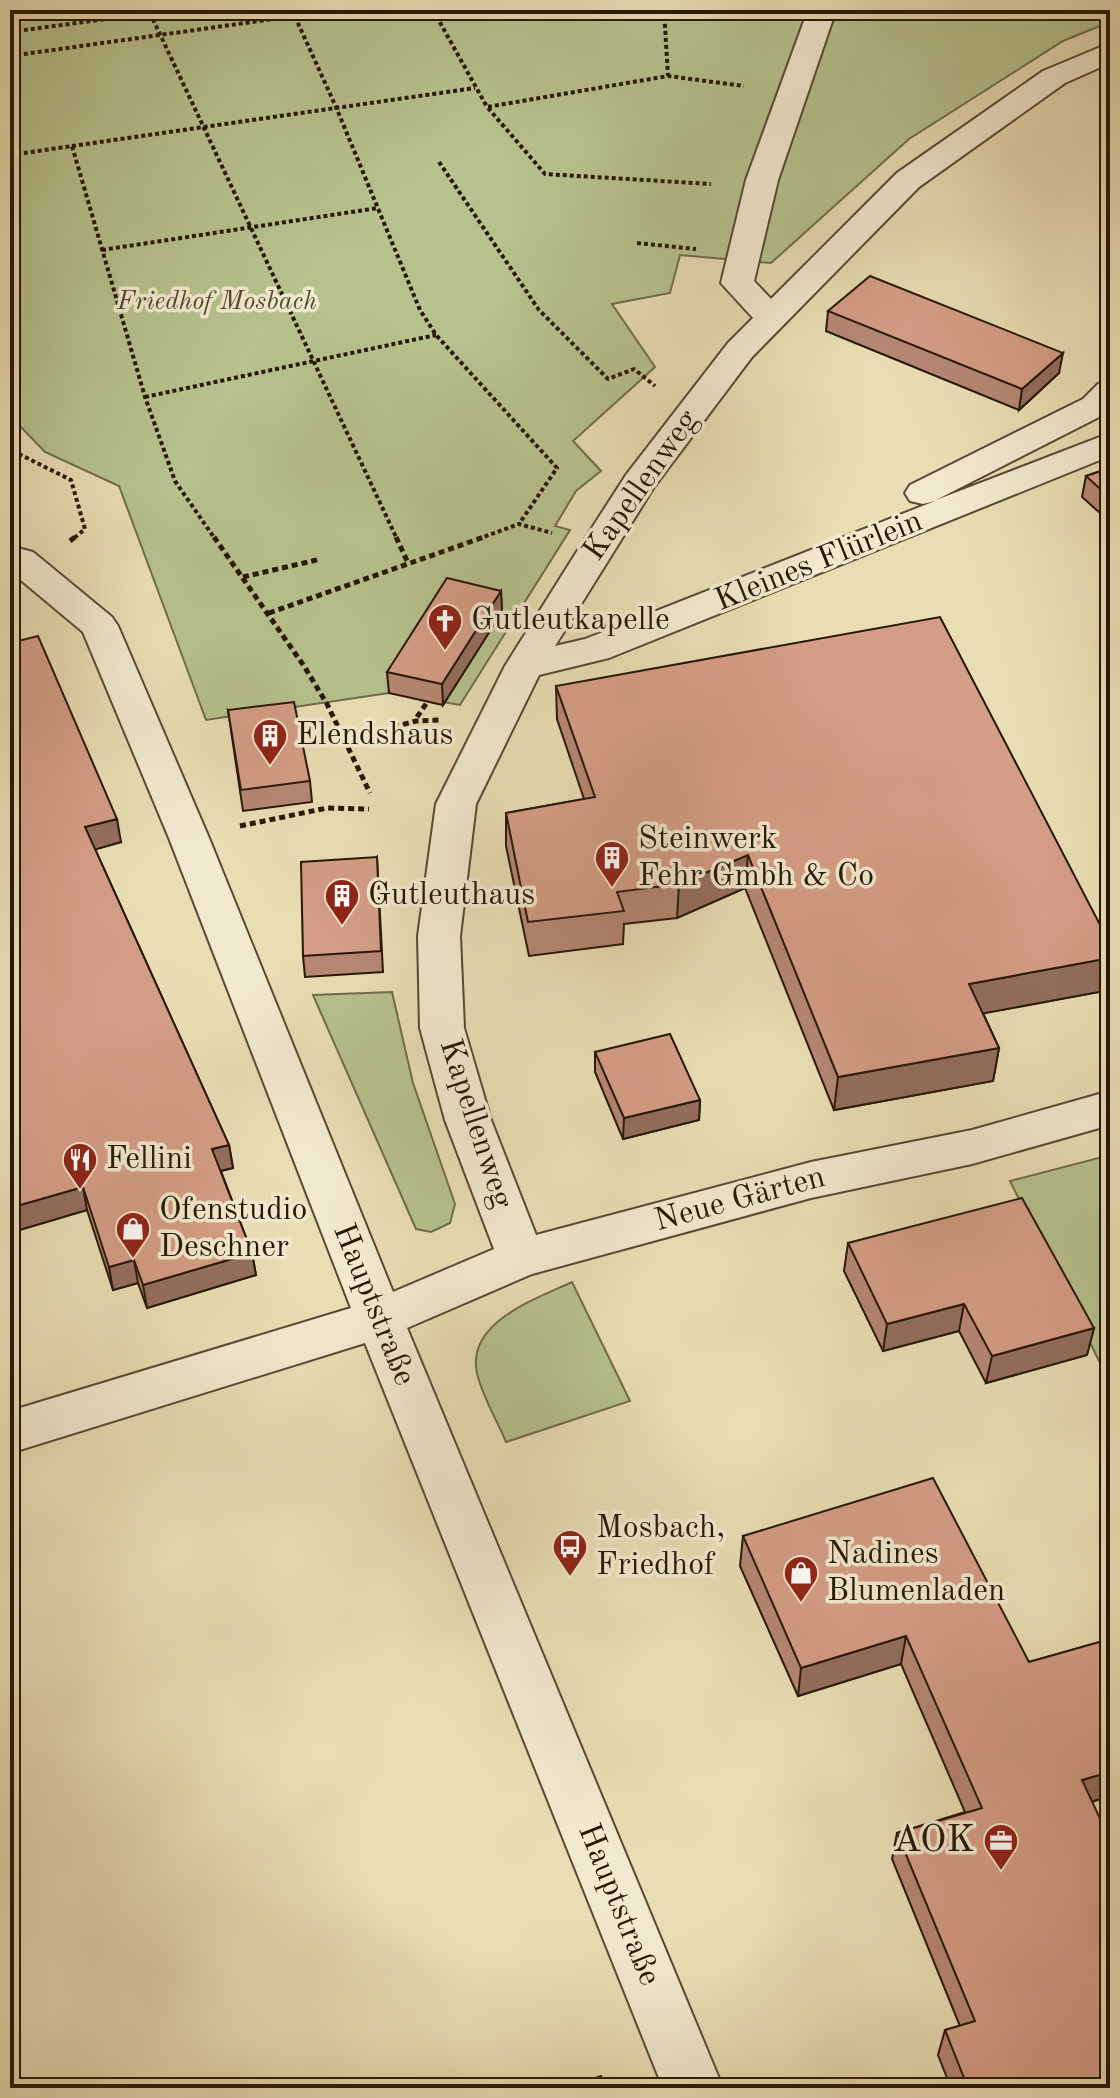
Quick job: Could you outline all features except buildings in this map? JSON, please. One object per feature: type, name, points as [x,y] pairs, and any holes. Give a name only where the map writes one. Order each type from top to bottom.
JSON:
[{"type":"street","points":[[771,318],[737,283],[760,187],[822,10]]},
{"type":"street","name":"Kapellenweg","points":[[521,1258],[468,1120],[442,1028],[439,936],[456,804],[524,666],[599,545],[639,483],[740,350],[908,180],[1054,77],[1110,52]]},
{"type":"street","points":[[901,530],[892,508],[1095,406],[1110,391]]},
{"type":"street","name":"Kleines Flürlein","points":[[524,666],[596,649],[901,530],[1110,444]]},
{"type":"street","name":"Hauptstraße","points":[[20,563],[99,626],[189,838],[379,1319],[693,2088]]},
{"type":"street","name":"Neue Gärten","points":[[10,1432],[379,1319],[521,1258],[811,1180],[972,1147],[1110,1108]]},
{"type":"path","points":[[11,10],[18,31]]},
{"type":"path","points":[[10,32],[171,10]]},
{"type":"path","points":[[292,10],[336,107],[420,310],[436,335],[557,468],[519,524]]},
{"type":"path","points":[[433,10],[487,107],[545,174],[760,187]]},
{"type":"path","points":[[664,10],[668,76]]},
{"type":"path","points":[[147,12],[408,563]]},
{"type":"path","points":[[10,56],[295,16]]},
{"type":"path","points":[[487,107],[668,76],[792,93]]},
{"type":"path","points":[[10,155],[475,88]]},
{"type":"path","points":[[72,146],[145,397],[175,481],[312,679],[370,793]]},
{"type":"path","points":[[439,162],[539,310],[608,379],[634,369],[690,415]]},
{"type":"path","points":[[102,250],[378,208]]},
{"type":"path","points":[[637,243],[745,253]]},
{"type":"path","points":[[145,397],[436,335]]},
{"type":"path","points":[[10,443],[19,454],[71,480],[85,529],[20,563]]},
{"type":"path","points":[[269,613],[519,524],[599,545]]},
{"type":"path","points":[[243,577],[321,559]]},
{"type":"path","points":[[417,717],[428,701]]},
{"type":"path","points":[[345,740],[371,736],[417,717],[427,718]]},
{"type":"path","points":[[245,825],[327,808],[369,809]]},
{"type":"green space","name":"Friedhof Mosbach","points":[[10,10],[1110,10],[1110,22],[1063,41],[909,139],[771,263],[680,255],[670,293],[612,304],[655,367],[573,441],[601,471],[576,491],[555,526],[570,530],[460,705],[389,693],[206,720],[119,486],[45,452],[16,422],[10,392]]},
{"type":"green space","points":[[392,992],[413,1083],[455,1204],[450,1223],[431,1232],[416,1229],[313,995]]},
{"type":"green space","points":[[1110,1155],[1110,1383],[1010,1181]]},
{"type":"green space","points":[[572,1282],[630,1401],[506,1442],[479,1382],[476,1355],[482,1340],[507,1315]]},
{"type":"place","name":"Gutleutkapelle","points":[[445,652]]},
{"type":"place","name":"Elendshaus","points":[[270,767]]},
{"type":"place","name":"Steinwerk Fehr Gmbh & Co","points":[[612,889]]},
{"type":"place","name":"Gutleuthaus","points":[[342,927]]},
{"type":"place","name":"Fellini","points":[[80,1191]]},
{"type":"place","name":"Ofenstudio Deschner","points":[[133,1260]]},
{"type":"place","name":"Mosbach, Friedhof","points":[[570,1578]]},
{"type":"place","name":"Nadines Blumenladen","points":[[801,1604]]},
{"type":"place","name":"AOK","points":[[1001,1872]]}]
